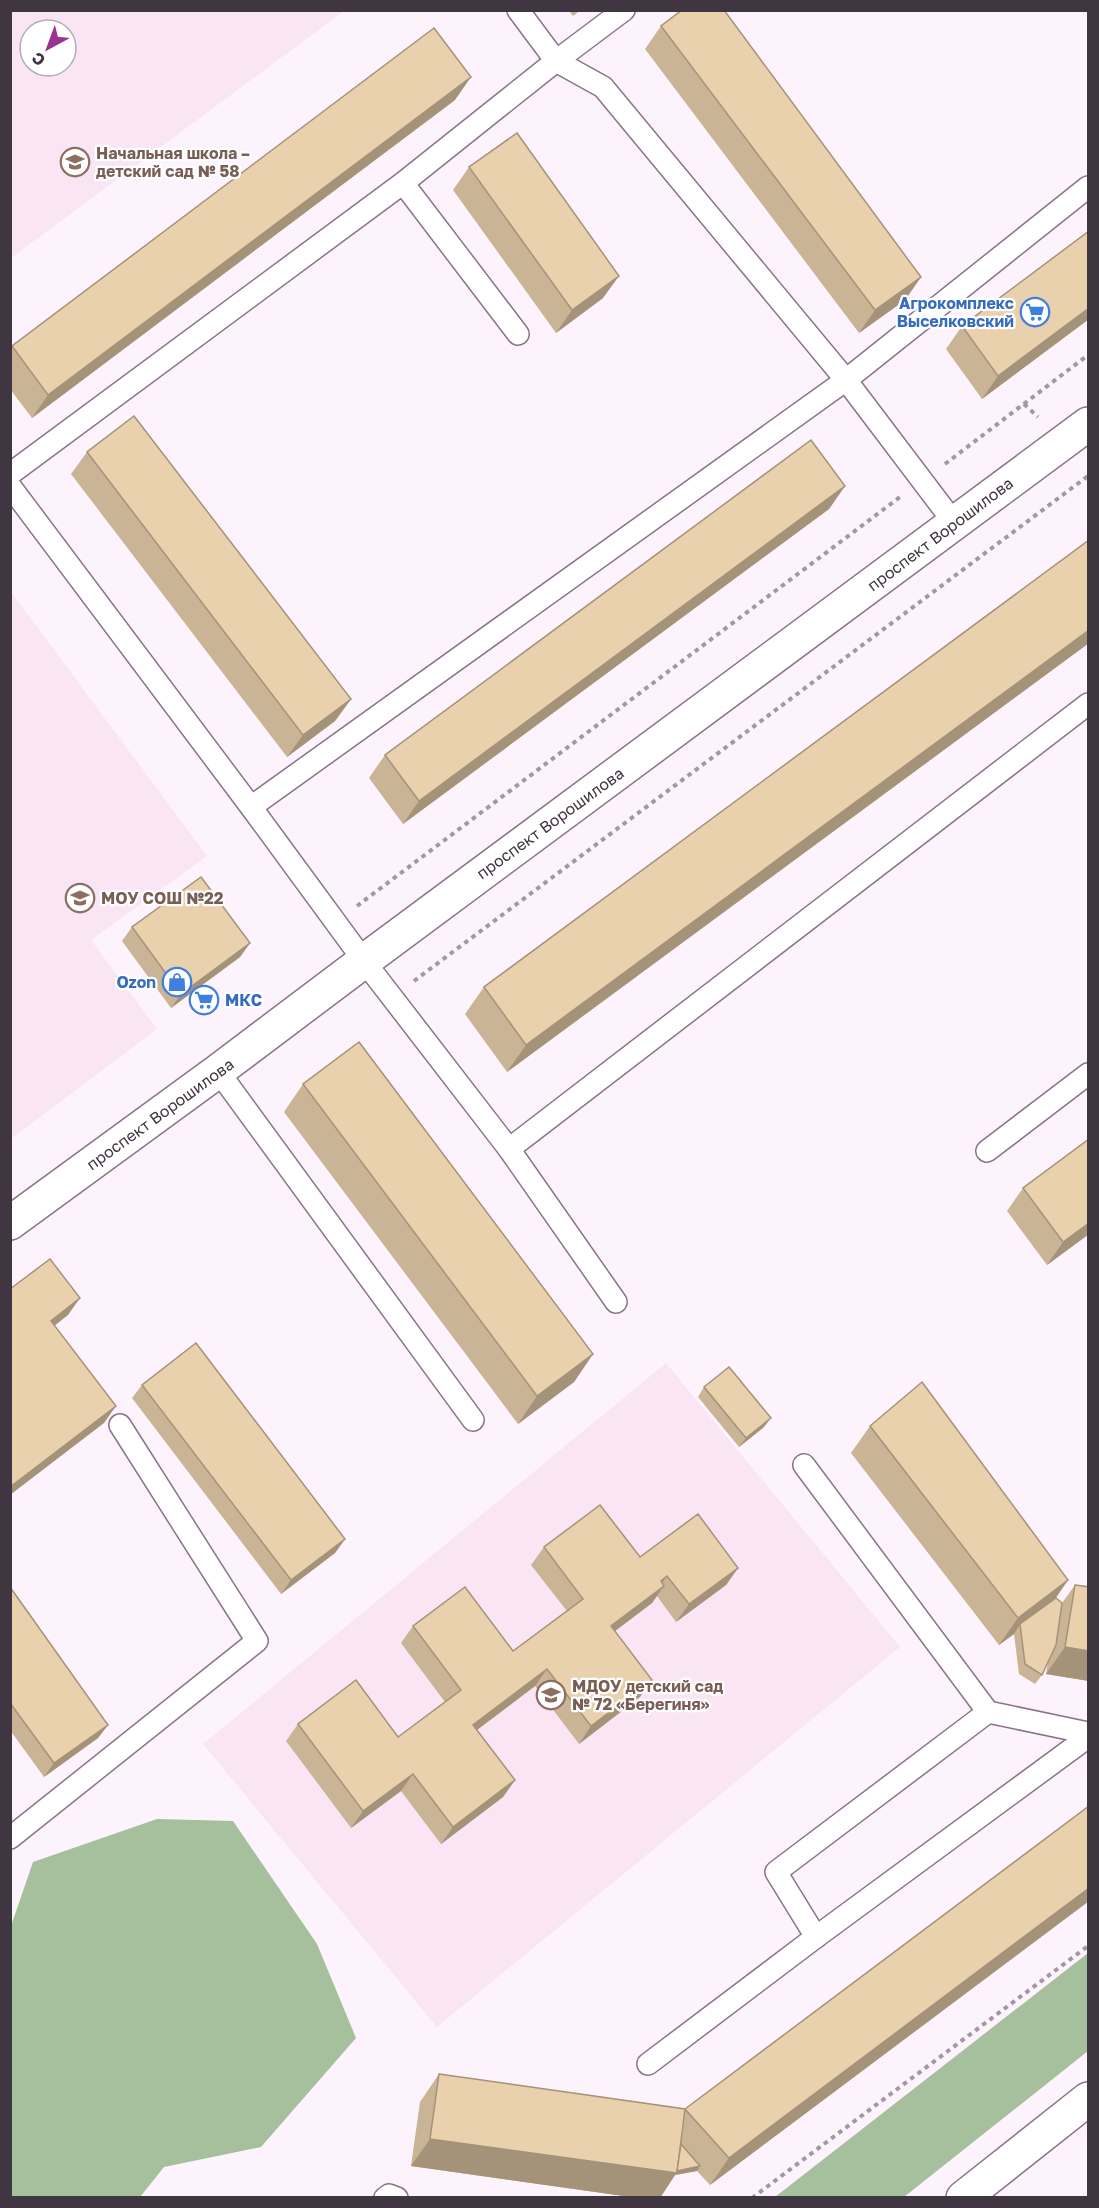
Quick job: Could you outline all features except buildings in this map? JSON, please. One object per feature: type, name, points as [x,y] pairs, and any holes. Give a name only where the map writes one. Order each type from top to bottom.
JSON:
[{"type":"street","name":"проспект Ворошилова","points":[[10,1223],[1089,424]]},
{"type":"street","points":[[965,2197],[1089,2099]]},
{"type":"lane","points":[[518,10],[556,61],[603,87],[846,380],[955,524]]},
{"type":"lane","points":[[10,474],[403,183],[624,10]]},
{"type":"lane","points":[[403,183],[518,334]]},
{"type":"lane","points":[[251,807],[846,380],[1089,187]]},
{"type":"lane","points":[[10,486],[364,961],[508,1149],[616,1302]]},
{"type":"lane","points":[[508,1149],[1089,704]]},
{"type":"lane","points":[[218,1071],[473,1420]]},
{"type":"lane","points":[[987,1151],[1089,1074]]},
{"type":"lane","points":[[10,1838],[257,1641],[120,1425]]},
{"type":"lane","points":[[804,1465],[988,1712],[1089,1735]]},
{"type":"lane","points":[[816,1937],[776,1872],[988,1712]]},
{"type":"lane","points":[[648,2064],[1089,1735]]},
{"type":"lane","points":[[385,2198],[389,2195],[397,2198]]},
{"type":"path","points":[[335,922],[1089,355]]},
{"type":"path","points":[[392,998],[1089,476]]},
{"type":"path","points":[[752,2198],[1089,1946]]},
{"type":"shaded area","name":"Начальная школа – детский сад № 58","points":[[11,10],[344,11],[11,258]]},
{"type":"shaded area","name":"МОУ СОШ №22","points":[[11,592],[207,856],[91,940],[157,1029],[11,1139]]},
{"type":"shaded area","name":"МДОУ детский сад № 72 «Берегиня»","points":[[666,1363],[900,1647],[437,2027],[203,1744]]},
{"type":"green space","points":[[157,1819],[233,1821],[317,1944],[356,2038],[261,2147],[164,2167],[140,2197],[11,2197],[11,1926],[33,1862]]},
{"type":"green space","points":[[1088,1953],[1088,2051],[904,2197],[775,2197]]},
{"type":"place","name":"Начальная школа – детский сад № 58","points":[[75,162]]},
{"type":"place","name":"Агрокомплекс Выселковский","points":[[1035,312]]},
{"type":"place","name":"МОУ СОШ №22","points":[[80,898]]},
{"type":"place","name":"Ozon","points":[[177,982]]},
{"type":"place","name":"МКС","points":[[204,1000]]},
{"type":"place","name":"МДОУ детский сад № 72 «Берегиня»","points":[[551,1695]]}]
